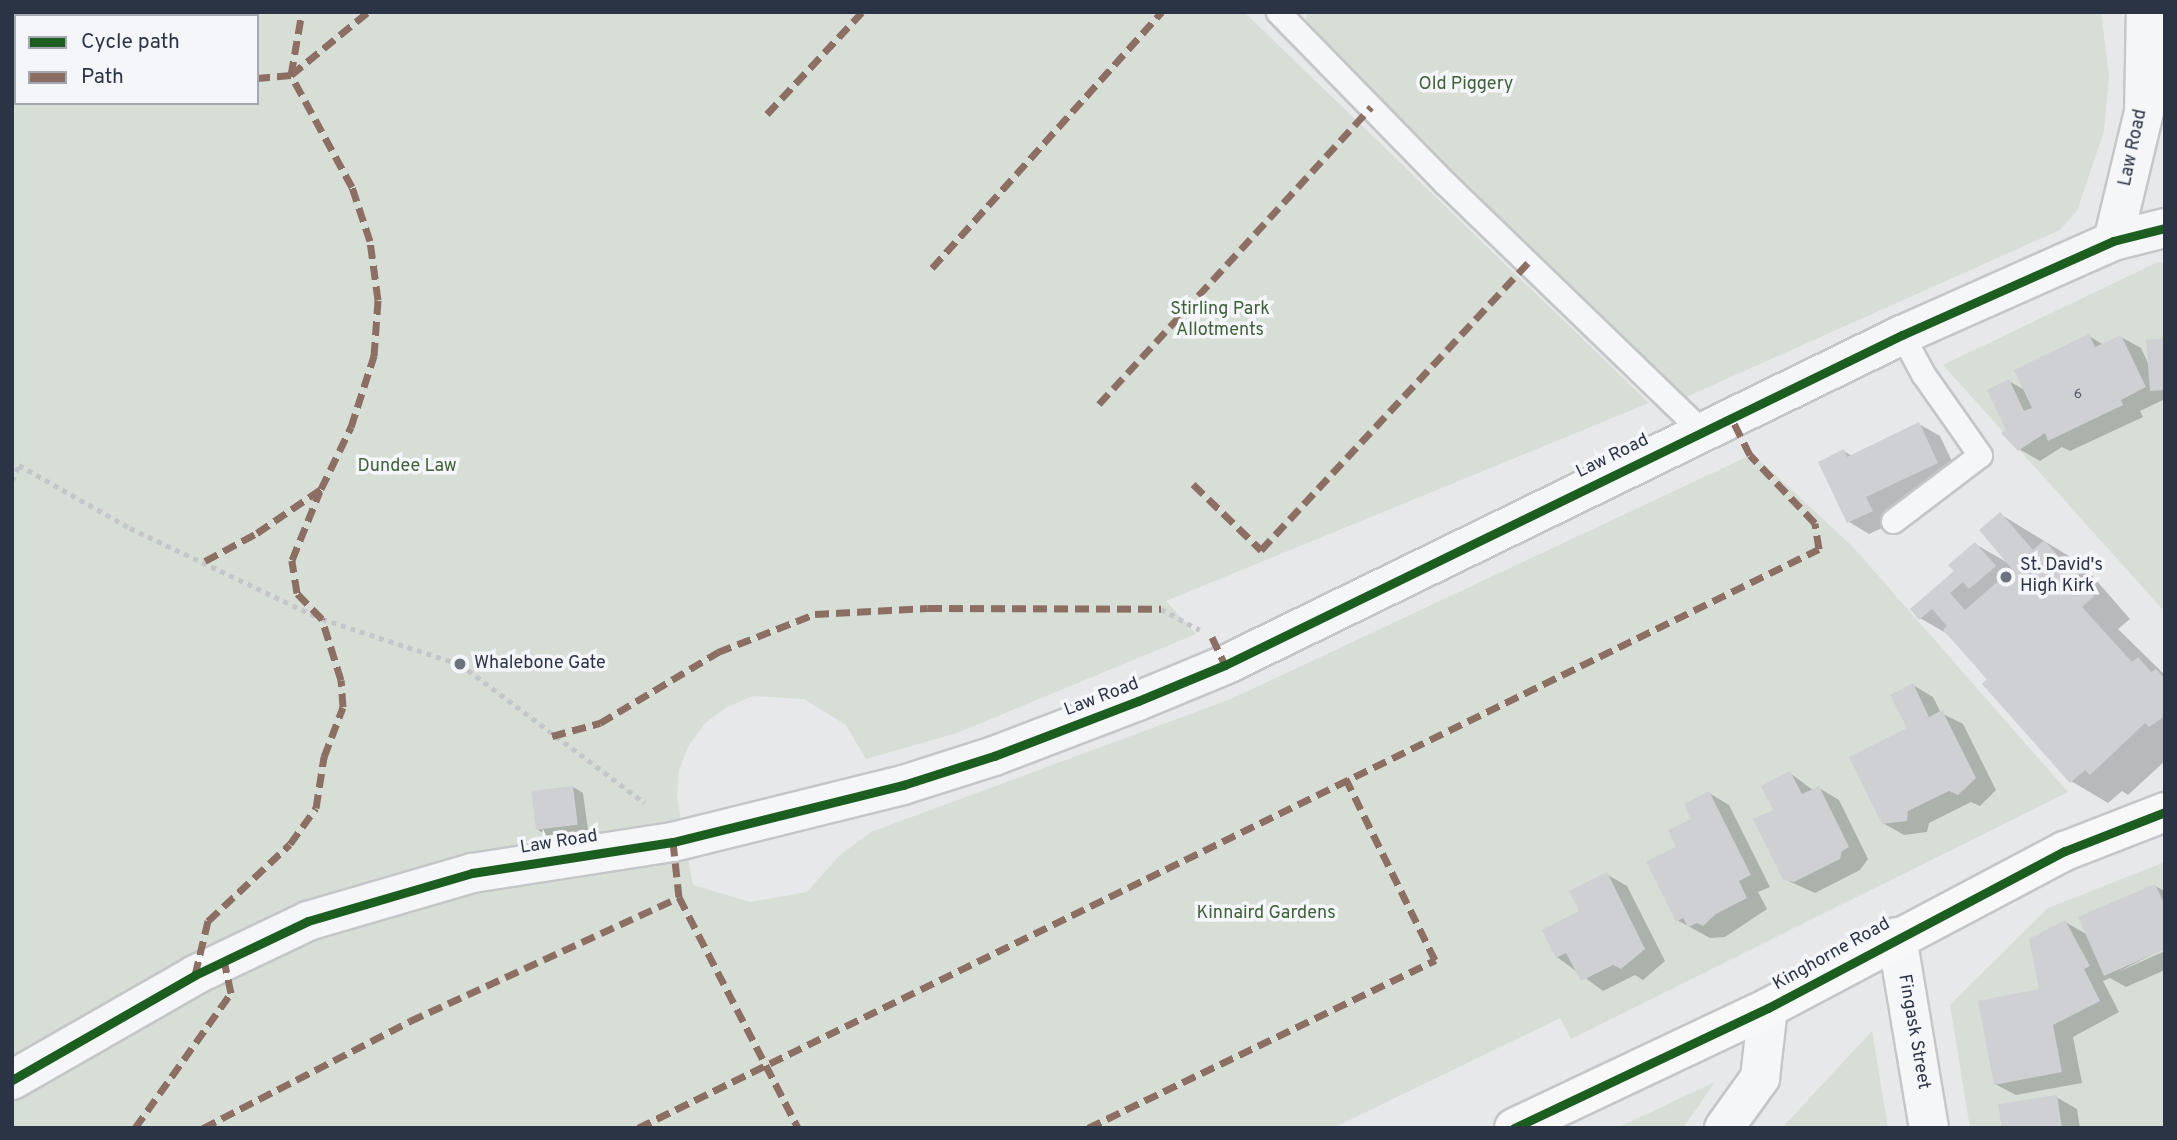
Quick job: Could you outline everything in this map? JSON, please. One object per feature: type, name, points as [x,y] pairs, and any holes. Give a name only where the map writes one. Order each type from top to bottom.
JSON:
[{"type":"street","name":"Law Road","points":[[2113,241],[2144,112],[2146,12]]},
{"type":"street","name":"Law Road","points":[[12,1080],[195,975],[307,921],[472,873],[673,842],[903,785],[994,756],[1138,701],[1225,665],[1902,335],[2113,241],[2165,228]]},
{"type":"street","name":"Kinghorne Road","points":[[1514,1128],[1768,1008],[1897,937],[2065,851],[2165,812]]},
{"type":"street","name":"Fingask Street","points":[[1897,937],[1929,1128]]},
{"type":"street","points":[[1724,1128],[1760,1078],[1768,1008]]},
{"type":"lane","points":[[1278,12],[1446,183],[1702,431]]},
{"type":"lane","points":[[1894,521],[1980,455],[1923,374],[1902,335]]},
{"type":"path","points":[[12,481],[19,466],[130,528],[322,619],[460,664],[627,787],[668,827],[673,842]]},
{"type":"path","points":[[1161,609],[1212,637]]},
{"type":"green space","points":[[12,12],[1244,12],[1649,403],[1166,601],[1196,634],[957,733],[866,759],[846,725],[804,699],[753,696],[727,707],[705,723],[689,745],[679,770],[677,798],[693,885],[750,902],[807,892],[839,856],[871,832],[1231,699],[1753,454],[1853,547],[2068,792],[1571,1039],[1560,1018],[1333,1128],[12,1128]]},
{"type":"green space","name":"Old Piggery","points":[[1307,12],[2101,12],[2109,76],[2104,131],[2077,211],[2060,230],[1686,397],[1318,41],[1306,19]]},
{"type":"green space","points":[[2158,262],[2165,262],[2165,612],[1943,365]]},
{"type":"green space","points":[[2165,862],[2165,1128],[1970,1128],[1950,1005],[2048,908]]},
{"type":"green space","points":[[1872,1031],[1888,1128],[1782,1128]]},
{"type":"green space","points":[[1715,1082],[1683,1128],[1617,1128]]},
{"type":"building","points":[[2089,334],[2095,347],[2121,335],[2146,387],[2121,400],[2123,405],[2048,441],[2045,433],[2018,451],[2001,433],[2006,430],[1987,390],[2009,379],[2024,411],[2032,408],[2014,370]]},
{"type":"building","points":[[2165,338],[2165,390],[2150,391],[2146,340]]},
{"type":"building","points":[[1919,422],[1938,463],[1866,497],[1873,511],[1847,523],[1818,462],[1844,449],[1847,457]]},
{"type":"building","points":[[2000,512],[2033,550],[2044,540],[2094,596],[2082,607],[2132,662],[2138,657],[2151,672],[2156,669],[2165,679],[2165,716],[2149,727],[2145,723],[2090,775],[2085,770],[2070,783],[1982,684],[1987,679],[1943,630],[1947,626],[1932,609],[1919,620],[1910,609],[1954,571],[1948,565],[1975,542],[1996,566],[1969,589],[1963,582],[1950,593],[1965,610],[2012,569],[1979,530]]},
{"type":"building","points":[[1913,683],[1929,717],[1942,710],[1976,778],[1958,795],[1949,791],[1908,811],[1907,821],[1882,824],[1849,757],[1907,728],[1890,695]]},
{"type":"building","points":[[1790,771],[1802,794],[1819,786],[1849,847],[1842,851],[1840,859],[1794,882],[1783,880],[1753,819],[1773,810],[1761,786]]},
{"type":"building","points":[[573,786],[578,825],[536,830],[531,791]]},
{"type":"building","points":[[1709,791],[1751,875],[1739,881],[1747,898],[1716,914],[1703,926],[1697,923],[1688,927],[1683,918],[1676,922],[1646,862],[1676,847],[1668,830],[1691,819],[1684,804]]},
{"type":"building","points":[[1607,872],[1645,949],[1621,969],[1613,965],[1581,981],[1566,953],[1556,958],[1542,930],[1579,911],[1569,891]]},
{"type":"building","points":[[2155,884],[2165,905],[2165,949],[2104,976],[2078,917]]},
{"type":"building","points":[[2065,920],[2090,966],[2084,969],[2100,1001],[2053,1025],[2062,1072],[1994,1085],[1978,1001],[2039,989],[2029,939]]},
{"type":"building","points":[[2057,1095],[2062,1128],[2002,1128],[1998,1104]]},
{"type":"marked path","points":[[291,75],[302,12]]},
{"type":"marked path","points":[[291,75],[368,12]]},
{"type":"marked path","points":[[767,114],[862,12]]},
{"type":"marked path","points":[[932,268],[1162,12]]},
{"type":"marked path","points":[[205,561],[257,533],[321,489],[351,427],[374,356],[378,300],[370,241],[352,187],[291,75],[259,78]]},
{"type":"marked path","points":[[1099,404],[1371,107]]},
{"type":"marked path","points":[[1193,484],[1261,550],[1528,263]]},
{"type":"marked path","points":[[638,1128],[1819,549],[1815,523],[1750,455],[1731,417]]},
{"type":"marked path","points":[[195,975],[208,921],[290,844],[316,808],[324,757],[343,707],[341,680],[322,619],[297,593],[292,560],[320,491]]},
{"type":"marked path","points":[[552,736],[600,723],[718,652],[815,614],[928,608],[1161,609]]},
{"type":"marked path","points":[[1212,637],[1225,665]]},
{"type":"marked path","points":[[1088,1128],[1435,960],[1346,779]]},
{"type":"marked path","points":[[673,842],[679,897]]},
{"type":"marked path","points":[[203,1128],[410,1021],[679,897],[798,1128]]},
{"type":"marked path","points":[[135,1128],[231,993],[224,960]]},
{"type":"cycle path","points":[[12,1080],[195,975],[308,921],[472,873],[673,842],[903,785],[994,756],[1138,701],[1225,665],[1902,335],[2113,241],[2165,228]]},
{"type":"cycle path","points":[[1514,1128],[1768,1008],[2065,851],[2165,812]]},
{"type":"place","name":"St. David's High Kirk","points":[[2006,577]]},
{"type":"place","name":"Whalebone Gate","points":[[460,664]]},
{"type":"park label","name":"Stirling Park Allotments","points":[[1220,321]]},
{"type":"park label","name":"Dundee Law","points":[[407,467]]},
{"type":"park label","name":"Kinnaird Gardens","points":[[1266,914]]}]
